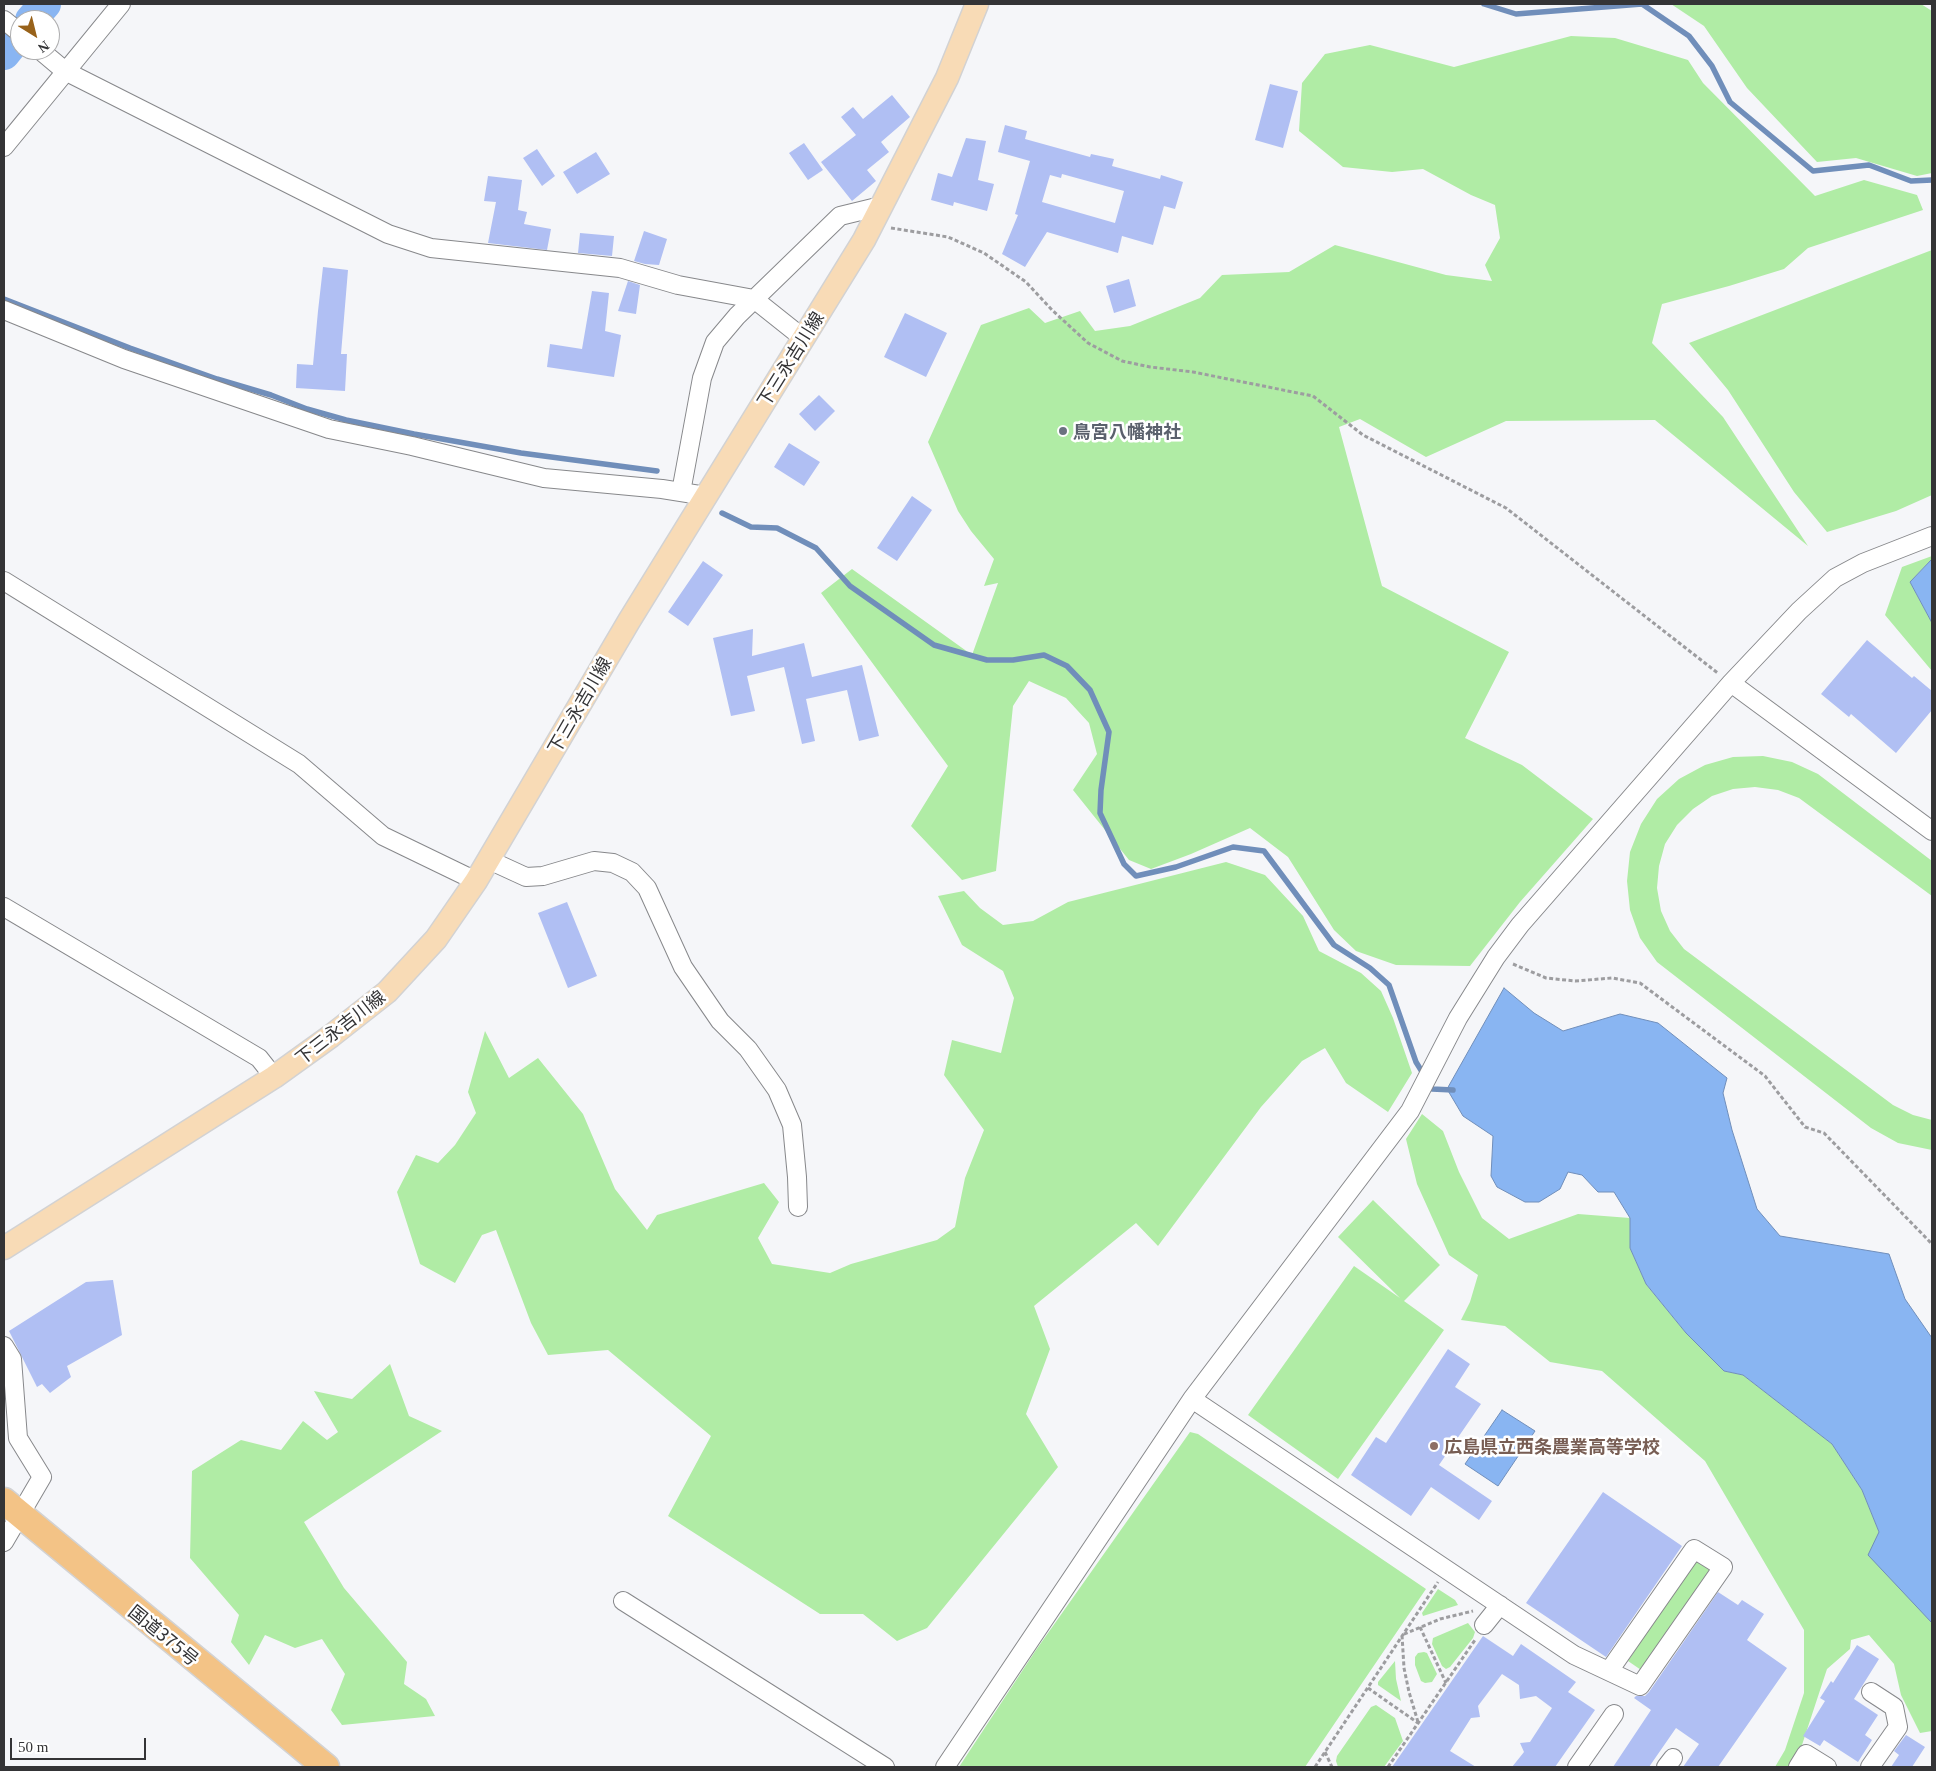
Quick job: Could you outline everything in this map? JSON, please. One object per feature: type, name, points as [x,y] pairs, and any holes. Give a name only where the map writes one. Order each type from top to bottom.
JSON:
[{"type":"highway","name":"国道375号","points":[[11,1508],[326,1767]]},
{"type":"main road","name":"下三永吉川線","points":[[4,1248],[274,1077],[387,992],[436,939],[476,881],[629,621],[803,338],[876,215],[947,78],[977,4]]},
{"type":"street","points":[[4,147],[121,4]]},
{"type":"street","points":[[52,60],[66,71],[388,234],[431,248],[620,268],[678,285],[754,298],[803,338]]},
{"type":"street","points":[[681,492],[702,378],[715,342],[754,298],[840,216],[876,215]]},
{"type":"street","points":[[4,310],[124,359],[329,429],[412,446],[544,478],[706,496]]},
{"type":"street","points":[[945,1767],[1192,1399],[1410,1111],[1458,1018],[1496,957],[1520,925],[1731,683],[1799,611],[1835,578],[1863,563],[1932,536]]},
{"type":"street","points":[[4,581],[299,764],[383,836],[476,881]]},
{"type":"street","points":[[1731,683],[1932,831]]},
{"type":"street","points":[[488,860],[526,877],[543,876],[594,861],[613,863],[632,872],[647,888],[683,967],[720,1021],[748,1049],[777,1090],[792,1125],[798,1207]]},
{"type":"street","points":[[4,907],[259,1058],[274,1077]]},
{"type":"street","points":[[4,1346],[12,1359],[18,1438],[42,1478],[11,1508],[4,1542]]},
{"type":"street","points":[[1192,1399],[1574,1655],[1640,1686],[1723,1567],[1694,1549],[1609,1671]]},
{"type":"street","points":[[623,1601],[885,1767]]},
{"type":"street","points":[[1484,1626],[1500,1605]]},
{"type":"street","points":[[1870,1767],[1898,1727],[1894,1707],[1871,1692]]},
{"type":"street","points":[[1577,1767],[1614,1714]]},
{"type":"street","points":[[1798,1767],[1806,1754],[1827,1767]]},
{"type":"path","points":[[876,215],[948,237],[984,253],[1026,282],[1052,310],[1088,343],[1122,361],[1193,372],[1313,396],[1363,436],[1506,508],[1731,683]]},
{"type":"path","points":[[1496,957],[1546,978],[1575,981],[1612,978],[1640,983],[1765,1076],[1805,1127],[1824,1133],[1932,1244]]},
{"type":"path","points":[[1315,1767],[1438,1582],[1445,1587]]},
{"type":"path","points":[[1388,1767],[1484,1626],[1470,1607]]},
{"type":"path","points":[[1402,1635],[1440,1619],[1473,1611]]},
{"type":"path","points":[[1420,1628],[1446,1683]]},
{"type":"path","points":[[1402,1635],[1404,1668],[1419,1723]]},
{"type":"path","points":[[1368,1688],[1419,1723]]},
{"type":"path","points":[[1325,1752],[1332,1767]]},
{"type":"green space","points":[[1671,4],[1921,4],[1932,11],[1932,173],[1917,176],[1856,158],[1817,162],[1747,88],[1704,26]]},
{"type":"green space","points":[[1571,36],[1615,38],[1688,60],[1703,83],[1815,196],[1864,180],[1917,195],[1923,210],[1808,248],[1784,269],[1662,304],[1652,343],[1723,417],[1808,546],[1655,420],[1506,421],[1426,457],[1360,419],[1339,427],[1382,586],[1509,652],[1465,738],[1522,765],[1593,819],[1520,902],[1470,966],[1396,965],[1356,951],[1334,930],[1288,857],[1250,828],[1151,869],[1129,860],[1073,790],[1097,754],[1089,723],[1066,698],[1029,681],[1013,706],[996,871],[962,880],[911,826],[948,766],[821,593],[852,569],[972,655],[998,583],[984,586],[994,559],[971,531],[958,511],[928,442],[981,325],[1029,308],[1045,323],[1080,311],[1095,331],[1130,326],[1200,298],[1222,275],[1289,272],[1335,245],[1446,275],[1492,281],[1485,265],[1500,238],[1495,205],[1471,195],[1423,169],[1392,172],[1343,167],[1299,131],[1302,83],[1325,54],[1370,45],[1454,67]]},
{"type":"green space","points":[[1932,250],[1932,495],[1896,511],[1827,532],[1794,492],[1728,390],[1689,343]]},
{"type":"green space","points":[[1932,556],[1932,559],[1910,582],[1932,623],[1932,671],[1885,615],[1902,567]]},
{"type":"green space","points":[[1763,756],[1792,762],[1818,774],[1932,861],[1932,896],[1799,798],[1778,790],[1755,787],[1733,789],[1712,796],[1693,809],[1677,825],[1665,844],[1659,866],[1657,888],[1661,911],[1670,931],[1684,949],[1893,1105],[1913,1115],[1932,1120],[1932,1150],[1898,1143],[1871,1128],[1657,962],[1640,938],[1630,910],[1627,881],[1630,852],[1641,824],[1657,799],[1679,779],[1705,765],[1733,757]]},
{"type":"green space","points":[[1226,862],[1265,875],[1303,916],[1319,951],[1361,973],[1381,991],[1393,1018],[1412,1073],[1388,1112],[1346,1083],[1325,1048],[1302,1061],[1261,1107],[1158,1246],[1136,1223],[1034,1306],[1050,1349],[1026,1414],[1058,1467],[927,1628],[897,1641],[863,1614],[820,1614],[668,1516],[711,1436],[608,1350],[548,1355],[531,1323],[496,1230],[482,1235],[455,1283],[420,1264],[397,1192],[416,1155],[438,1163],[455,1145],[476,1113],[468,1092],[485,1031],[509,1078],[538,1058],[583,1114],[615,1189],[647,1230],[657,1215],[764,1183],[779,1202],[758,1238],[772,1264],[830,1273],[851,1264],[937,1240],[955,1227],[965,1178],[984,1130],[944,1075],[952,1040],[1001,1053],[1014,998],[1003,971],[962,945],[938,896],[964,891],[980,908],[1003,925],[1033,921],[1068,902]]},
{"type":"green space","points":[[1422,1114],[1443,1131],[1459,1172],[1482,1218],[1509,1239],[1578,1214],[1630,1218],[1630,1248],[1646,1284],[1686,1333],[1724,1371],[1743,1375],[1832,1444],[1862,1490],[1879,1532],[1915,1603],[1932,1623],[1932,1731],[1920,1733],[1901,1695],[1894,1664],[1869,1635],[1851,1640],[1850,1649],[1827,1669],[1800,1751],[1790,1767],[1775,1767],[1785,1750],[1804,1693],[1804,1630],[1705,1461],[1602,1371],[1550,1362],[1505,1326],[1461,1320],[1470,1302],[1478,1275],[1449,1255],[1417,1184],[1406,1139]]},
{"type":"green space","points":[[1373,1200],[1440,1265],[1404,1301],[1444,1330],[1338,1479],[1248,1415],[1354,1266],[1400,1298],[1338,1237]]},
{"type":"green space","points":[[390,1364],[409,1416],[442,1431],[304,1522],[344,1588],[407,1662],[404,1684],[426,1699],[435,1716],[342,1725],[331,1710],[345,1674],[322,1639],[295,1648],[265,1635],[249,1665],[231,1642],[239,1615],[190,1558],[192,1471],[241,1440],[281,1450],[303,1421],[327,1440],[338,1432],[314,1391],[352,1399]]},
{"type":"green space","points":[[1190,1432],[1198,1434],[1426,1589],[1305,1767],[959,1767],[1036,1650]]},
{"type":"green space","points":[[1698,1561],[1712,1570],[1644,1672],[1628,1661],[1694,1562]]},
{"type":"green space","points":[[1438,1589],[1455,1600],[1458,1605],[1423,1616],[1422,1613]]},
{"type":"green space","points":[[1468,1623],[1475,1632],[1473,1638],[1450,1667],[1446,1669],[1442,1666],[1432,1644],[1433,1638]]},
{"type":"green space","points":[[1418,1653],[1427,1653],[1437,1674],[1432,1682],[1425,1683],[1421,1681],[1415,1665],[1415,1657]]},
{"type":"green space","points":[[1395,1661],[1396,1679],[1401,1701],[1378,1685],[1378,1682]]},
{"type":"green space","points":[[1376,1705],[1395,1718],[1403,1741],[1384,1767],[1338,1767],[1337,1756],[1371,1707]]},
{"type":"water","points":[[1932,559],[1932,623],[1910,582]]},
{"type":"water","points":[[1504,988],[1534,1013],[1563,1031],[1620,1014],[1658,1023],[1727,1078],[1723,1093],[1732,1130],[1757,1209],[1780,1236],[1889,1254],[1905,1299],[1932,1338],[1932,1623],[1868,1555],[1879,1532],[1862,1490],[1832,1444],[1743,1375],[1724,1371],[1686,1333],[1646,1284],[1630,1248],[1630,1218],[1614,1192],[1598,1192],[1582,1175],[1568,1172],[1560,1189],[1539,1202],[1525,1202],[1497,1187],[1491,1176],[1493,1136],[1463,1116],[1447,1089]]},
{"type":"water","points":[[1502,1410],[1535,1431],[1498,1486],[1465,1464]]},
{"type":"building","points":[[1270,84],[1298,91],[1283,148],[1255,140]]},
{"type":"building","points":[[892,95],[910,117],[881,142],[889,152],[867,170],[876,181],[852,201],[821,162],[856,135],[841,117],[853,107],[863,119]]},
{"type":"building","points":[[1005,125],[1027,131],[1025,139],[1090,157],[1091,154],[1114,159],[1112,166],[1160,179],[1161,175],[1183,182],[1175,209],[1164,206],[1153,245],[1122,236],[1118,253],[1047,232],[1025,267],[1002,254],[1018,215],[1015,214],[1030,161],[998,152]],"holes":[[[1062,174],[1124,191],[1115,223],[1042,202],[1050,175],[1061,178]]]},
{"type":"building","points":[[966,138],[986,141],[978,180],[994,184],[987,211],[954,202],[953,206],[931,200],[938,173],[952,177]]},
{"type":"building","points":[[804,143],[823,170],[808,180],[789,153]]},
{"type":"building","points":[[537,149],[555,176],[542,186],[523,158]]},
{"type":"building","points":[[596,152],[610,174],[577,194],[563,172]]},
{"type":"building","points":[[488,176],[522,180],[518,210],[527,212],[524,224],[551,229],[547,250],[488,243],[496,202],[484,201]]},
{"type":"building","points":[[644,231],[667,239],[659,265],[634,261]]},
{"type":"building","points":[[580,233],[614,236],[612,256],[578,253]]},
{"type":"building","points":[[323,267],[348,270],[341,354],[347,354],[345,391],[296,388],[297,364],[313,365]]},
{"type":"building","points":[[1129,279],[1136,306],[1114,313],[1106,286]]},
{"type":"building","points":[[628,281],[640,285],[636,314],[618,311]]},
{"type":"building","points":[[592,291],[609,293],[605,331],[621,335],[614,377],[547,367],[550,344],[582,349]]},
{"type":"building","points":[[905,313],[947,333],[926,377],[884,357]]},
{"type":"building","points":[[819,395],[835,411],[815,431],[799,414]]},
{"type":"building","points":[[789,443],[820,462],[804,486],[774,467]]},
{"type":"building","points":[[912,496],[932,510],[897,561],[877,548]]},
{"type":"building","points":[[703,561],[723,575],[688,626],[668,612]]},
{"type":"building","points":[[753,629],[752,656],[804,643],[812,677],[862,665],[879,736],[859,741],[847,690],[806,699],[815,741],[802,744],[784,667],[747,676],[755,711],[731,716],[713,638]]},
{"type":"building","points":[[1867,640],[1912,678],[1914,676],[1932,691],[1932,710],[1896,753],[1851,714],[1849,717],[1821,694]]},
{"type":"building","points":[[567,902],[597,976],[568,988],[538,913]]},
{"type":"building","points":[[113,1280],[122,1335],[67,1366],[71,1377],[50,1393],[42,1384],[37,1387],[9,1331],[86,1282]]},
{"type":"building","points":[[1448,1349],[1470,1364],[1455,1387],[1481,1404],[1439,1465],[1492,1501],[1479,1520],[1431,1487],[1411,1516],[1351,1475],[1376,1437],[1386,1443]]},
{"type":"building","points":[[1603,1492],[1682,1546],[1606,1657],[1526,1603]]},
{"type":"building","points":[[1718,1592],[1738,1605],[1742,1600],[1764,1614],[1747,1640],[1787,1668],[1718,1767],[1683,1767],[1699,1744],[1676,1728],[1649,1767],[1613,1767],[1651,1710],[1634,1698],[1636,1696],[1645,1696],[1649,1692]]},
{"type":"building","points":[[1483,1636],[1513,1656],[1521,1644],[1576,1682],[1568,1692],[1595,1710],[1555,1767],[1512,1767],[1524,1752],[1520,1743],[1530,1742],[1552,1708],[1536,1696],[1520,1699],[1519,1685],[1502,1674],[1478,1706],[1480,1717],[1471,1718],[1450,1751],[1476,1767],[1392,1767]]},
{"type":"building","points":[[1857,1645],[1879,1659],[1854,1699],[1878,1715],[1865,1735],[1872,1740],[1858,1762],[1824,1740],[1820,1746],[1803,1736],[1825,1701],[1820,1698],[1831,1681],[1833,1683]]},
{"type":"building","points":[[1906,1735],[1925,1747],[1912,1767],[1891,1767],[1899,1755],[1894,1751]]},
{"type":"waterway","points":[[40,10],[45,4]]},
{"type":"waterway","points":[[1484,4],[1516,14],[1642,4],[1689,36],[1712,66],[1730,102],[1813,171],[1869,165],[1911,181],[1932,180]]},
{"type":"waterway","points":[[4,54],[10,46]]},
{"type":"waterway","points":[[4,299],[130,348],[217,379],[346,420],[521,453],[657,471]]},
{"type":"waterway","points":[[722,513],[751,527],[777,528],[816,548],[850,586],[934,645],[987,660],[1013,660],[1044,655],[1067,666],[1090,690],[1109,732],[1101,790],[1100,813],[1124,864],[1136,876],[1176,867],[1233,847],[1264,851],[1334,945],[1370,968],[1389,985],[1416,1062],[1424,1075]]},
{"type":"waterway","points":[[1429,1083],[1432,1089],[1453,1090]]},
{"type":"place","name":"鳥宮八幡神社","points":[[1063,431]]},
{"type":"place","name":"広島県立西条農業高等学校","points":[[1434,1446]]}]
